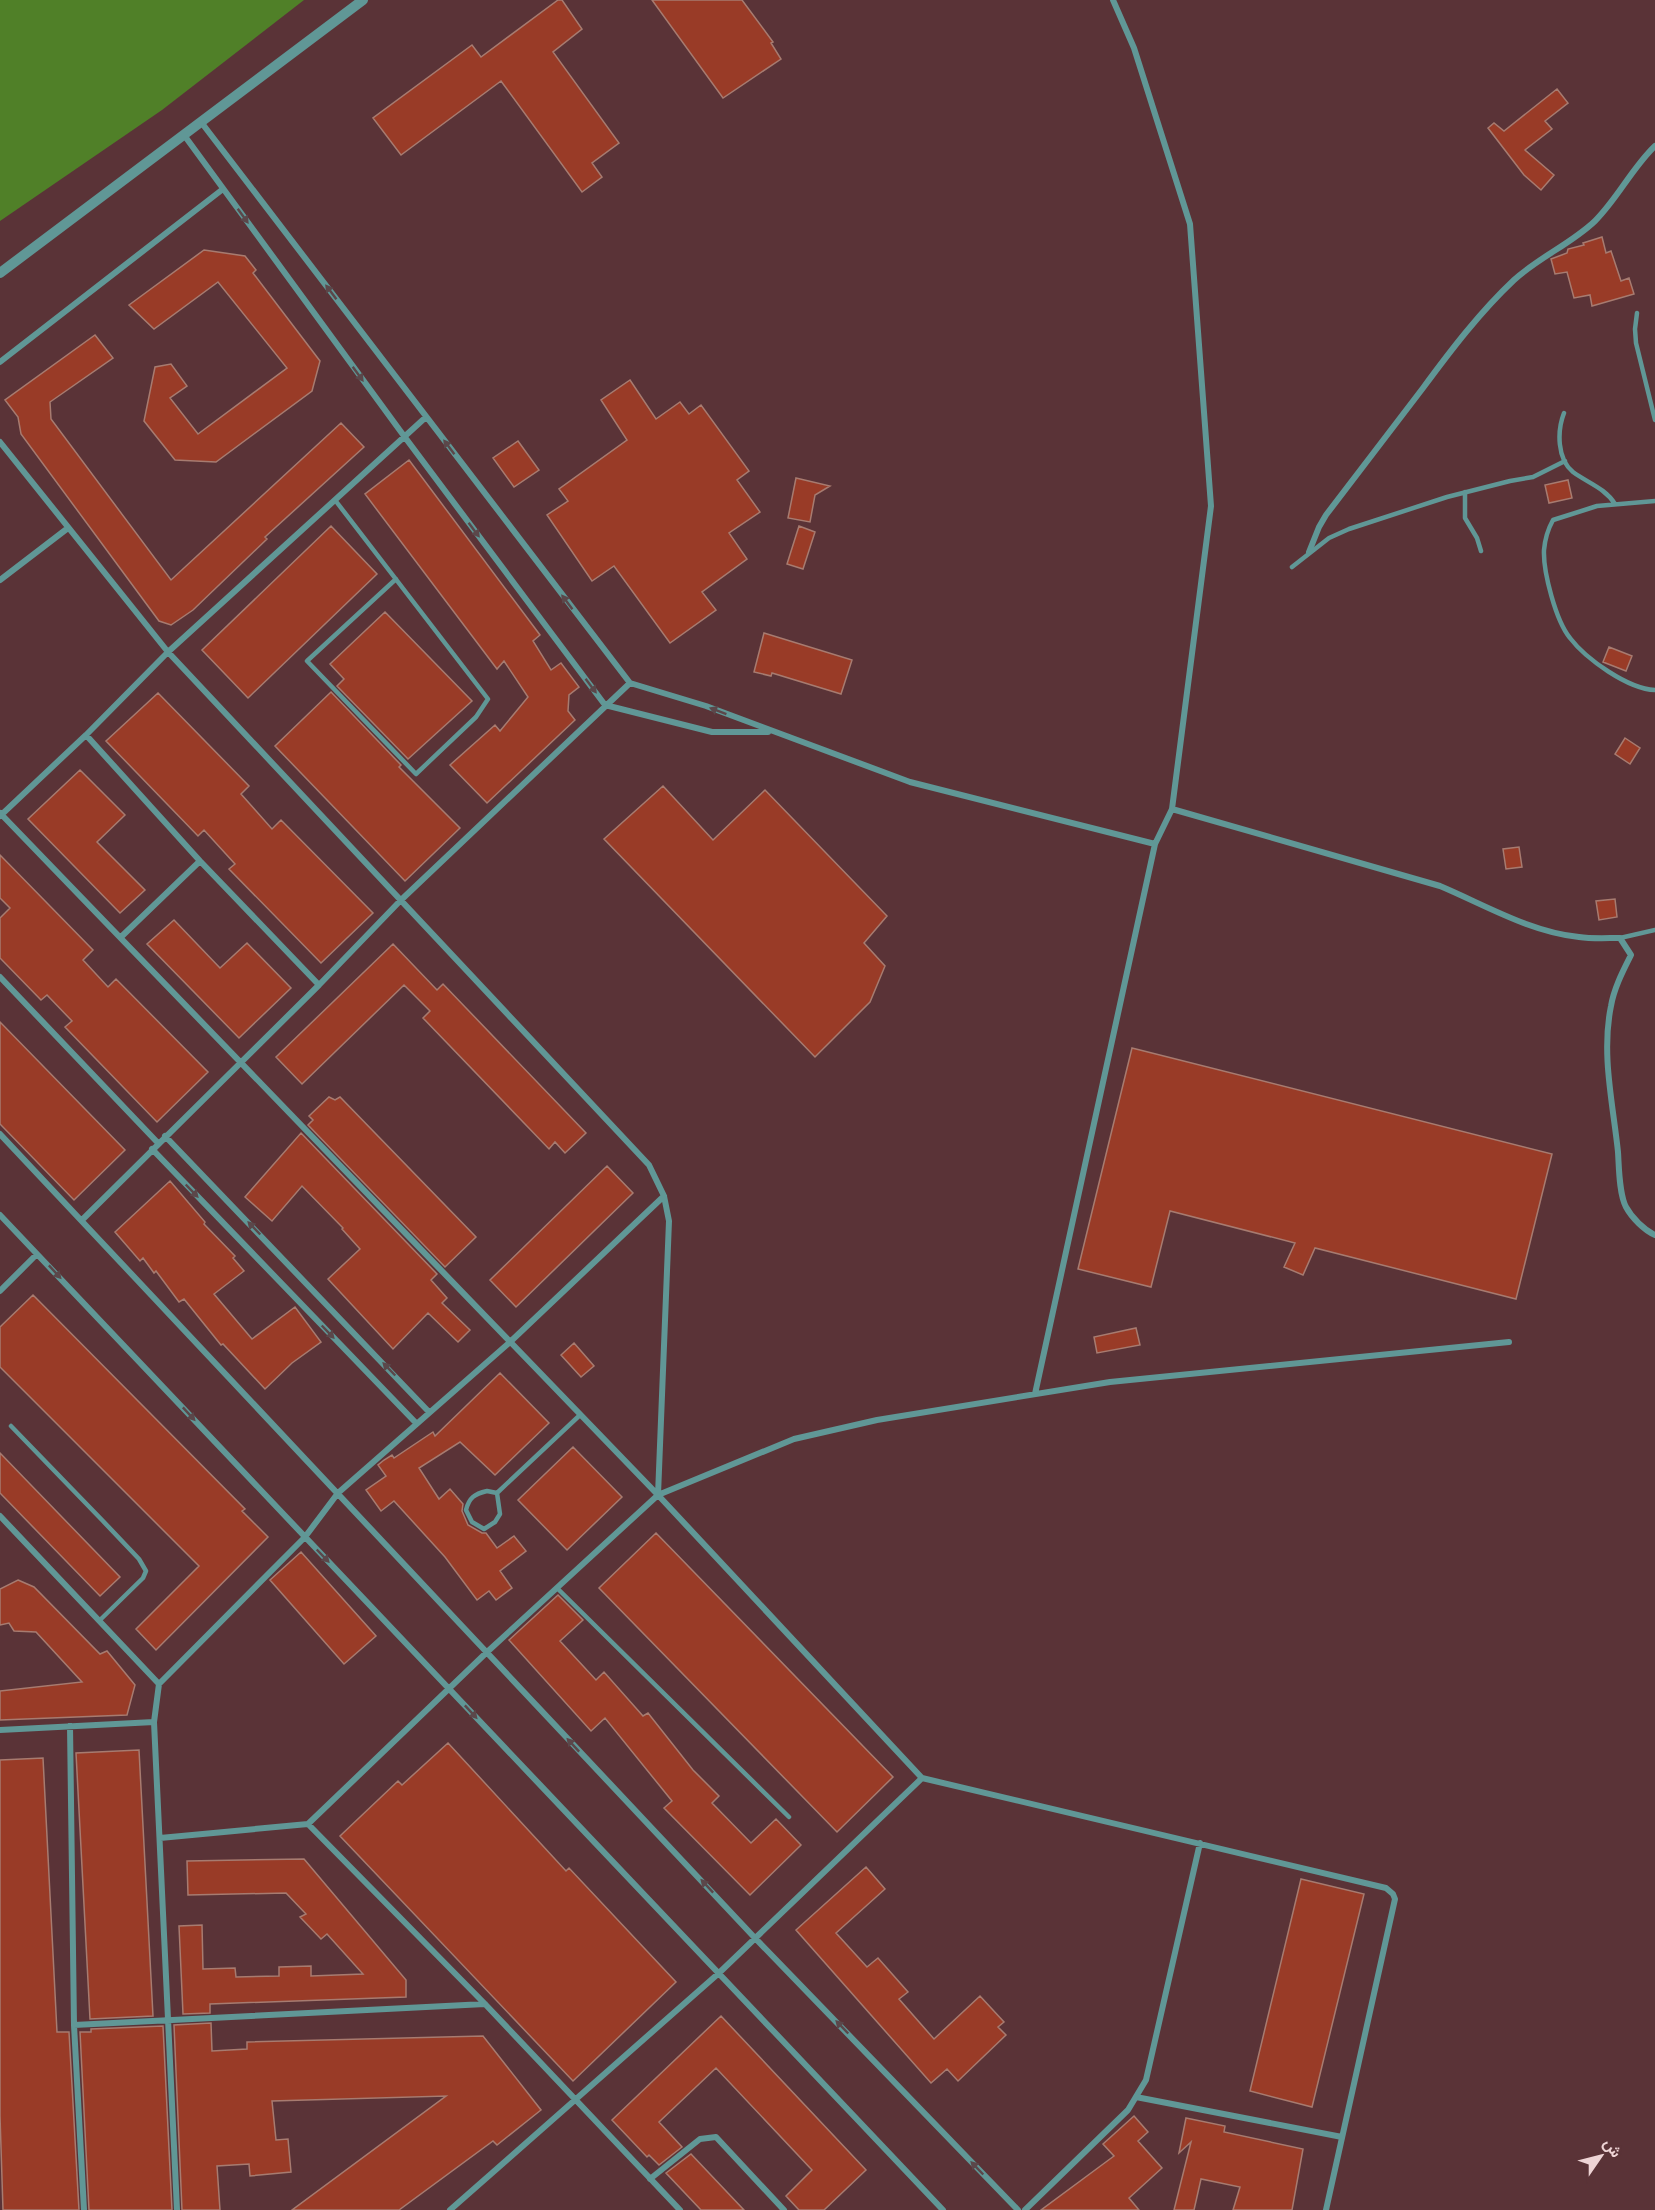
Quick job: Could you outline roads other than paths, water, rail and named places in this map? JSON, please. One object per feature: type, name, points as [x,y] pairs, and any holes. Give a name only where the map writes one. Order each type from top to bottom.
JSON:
[{"type":"street","points":[[0,273],[363,0]]},
{"type":"street","points":[[1035,1394],[1155,844],[1172,809],[1187,678],[1211,506],[1190,224],[1134,48],[1113,0]]},
{"type":"street","points":[[201,122],[630,683],[706,706],[910,782],[1155,844]]},
{"type":"street","points":[[184,135],[404,436],[605,705],[712,732],[772,732]]},
{"type":"street","points":[[1309,552],[1326,515],[1483,311],[1532,265],[1580,234],[1594,222],[1655,146]]},
{"type":"street","points":[[0,362],[223,189]]},
{"type":"street","points":[[426,417],[168,652],[86,735],[0,815],[121,937],[658,1496],[922,1778],[1386,1888],[1394,1894],[1395,1899],[1326,2210]]},
{"type":"street","points":[[0,442],[168,652],[649,1165],[664,1196],[669,1221],[658,1496]]},
{"type":"street","points":[[0,580],[68,528]]},
{"type":"street","points":[[82,1220],[319,985],[400,901],[630,683]]},
{"type":"street","points":[[86,735],[200,861],[319,985]]},
{"type":"street","points":[[1172,809],[1440,886],[1480,903],[1496,913],[1559,934],[1580,938],[1620,938],[1631,955],[1618,982],[1611,1005],[1607,1039],[1620,1180],[1625,1206],[1645,1230],[1655,1235]]},
{"type":"street","points":[[121,937],[200,861]]},
{"type":"street","points":[[0,977],[158,1143]]},
{"type":"street","points":[[0,1134],[486,1653],[1018,2210]]},
{"type":"street","points":[[165,1136],[429,1412]]},
{"type":"street","points":[[152,1149],[416,1423]]},
{"type":"street","points":[[177,2210],[154,1722],[159,1684],[305,1537],[338,1493],[509,1343],[664,1196]]},
{"type":"street","points":[[0,1215],[943,2210]]},
{"type":"street","points":[[0,1292],[37,1254]]},
{"type":"street","points":[[160,1838],[308,1824],[486,1653],[658,1496],[794,1439],[878,1420],[1110,1382],[1509,1342]]},
{"type":"street","points":[[0,1516],[159,1684]]},
{"type":"street","points":[[0,1730],[154,1722]]},
{"type":"street","points":[[70,1726],[74,2025],[84,2210]]},
{"type":"street","points":[[450,2210],[719,1973],[754,1936],[922,1778]]},
{"type":"street","points":[[308,1824],[485,2004],[680,2210]]},
{"type":"street","points":[[1025,2210],[1128,2110],[1146,2080],[1200,1844]]},
{"type":"street","points":[[74,2025],[485,2004]]},
{"type":"street","points":[[1136,2097],[1342,2137]]},
{"type":"street","points":[[651,2179],[700,2139],[717,2137],[784,2210]]},
{"type":"lane","points":[[1637,313],[1636,343],[1655,420]]},
{"type":"lane","points":[[1649,394],[1655,390]]},
{"type":"lane","points":[[1564,413],[1560,422],[1561,454],[1572,471],[1608,494],[1615,504]]},
{"type":"lane","points":[[1292,567],[1329,538],[1349,529],[1465,492],[1533,477],[1565,461]]},
{"type":"lane","points":[[1465,492],[1465,518],[1477,538],[1481,551]]},
{"type":"lane","points":[[335,500],[396,579],[488,699],[476,717],[416,774],[307,661],[396,579]]},
{"type":"lane","points":[[1655,501],[1587,508],[1553,520],[1548,529],[1544,552],[1547,576],[1556,610],[1568,637],[1582,651],[1623,680],[1655,690]]},
{"type":"lane","points":[[1620,938],[1655,930]]},
{"type":"lane","points":[[497,1493],[580,1415]]},
{"type":"lane","points":[[11,1426],[117,1535],[139,1559],[146,1571],[143,1578],[99,1621]]},
{"type":"lane","points":[[487,1491],[497,1493],[500,1514],[495,1522],[484,1528],[472,1522],[466,1510],[468,1502],[476,1493],[487,1491]]},
{"type":"lane","points":[[557,1588],[789,1817]]}]
